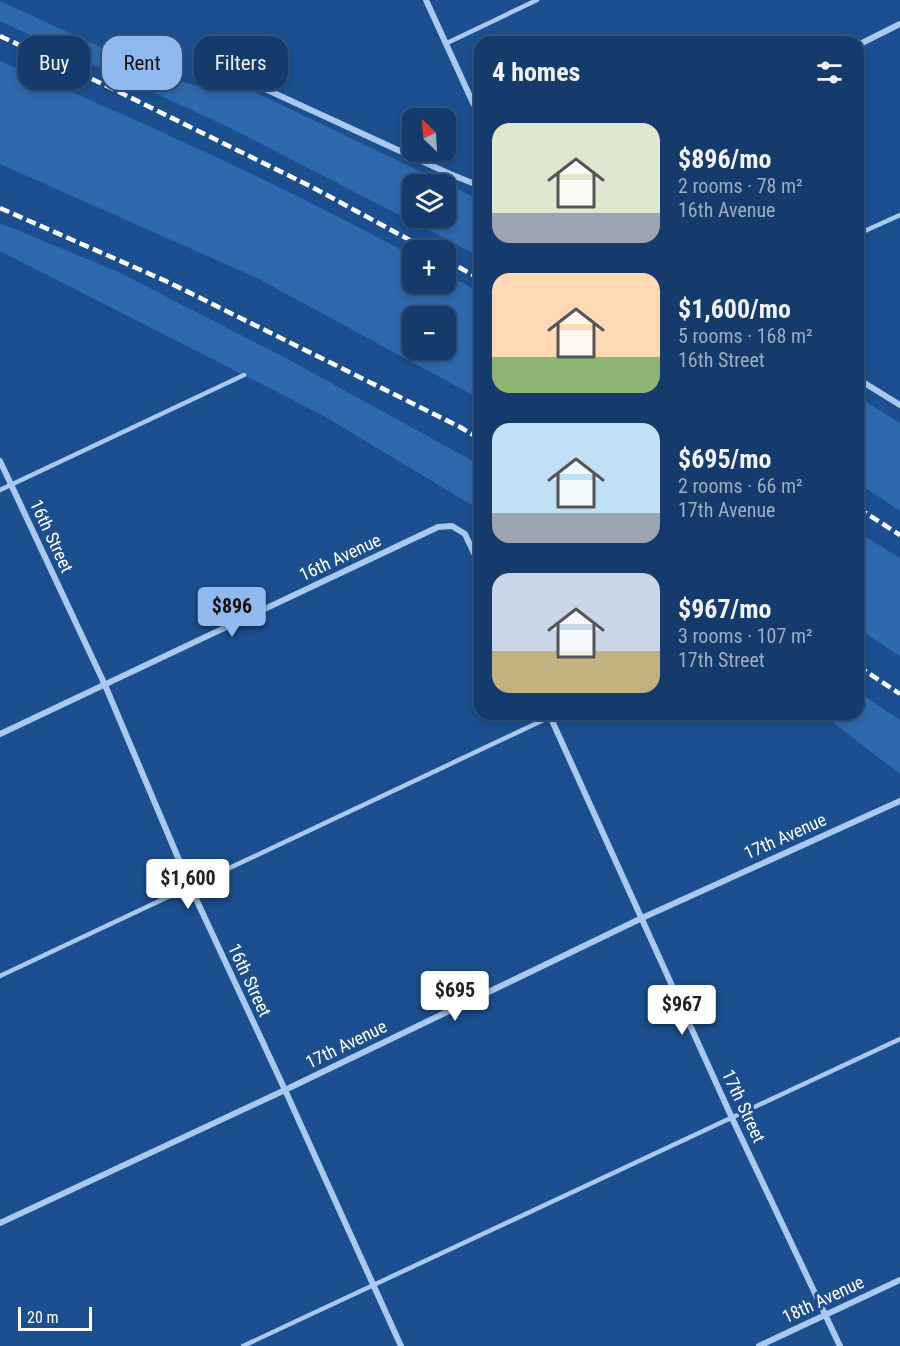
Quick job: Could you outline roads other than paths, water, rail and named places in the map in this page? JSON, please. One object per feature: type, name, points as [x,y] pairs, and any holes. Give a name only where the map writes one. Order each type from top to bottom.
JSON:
[{"type":"street","points":[[426,0],[474,105]]},
{"type":"street","points":[[864,42],[900,24]]},
{"type":"street","points":[[267,90],[474,184]]},
{"type":"street","points":[[864,383],[900,405]]},
{"type":"street","name":"16th Street","points":[[0,462],[105,686],[190,886],[401,1346]]},
{"type":"street","name":"16th Avenue","points":[[0,734],[438,527],[452,526],[465,534],[474,553]]},
{"type":"street","name":"17th Street","points":[[552,720],[732,1118],[840,1346]]},
{"type":"street","name":"17th Avenue","points":[[0,1222],[285,1090],[642,918],[900,801]]},
{"type":"street","name":"18th Avenue","points":[[759,1346],[900,1280]]},
{"type":"lane","points":[[447,43],[537,0]]},
{"type":"lane","points":[[864,231],[900,214]]},
{"type":"lane","points":[[0,490],[244,375]]},
{"type":"lane","points":[[0,976],[542,720]]},
{"type":"lane","points":[[243,1346],[900,1039]]},
{"type":"railway","points":[[0,36],[312,187],[410,240]]},
{"type":"railway","points":[[0,208],[168,282],[474,435]]},
{"type":"railway","points":[[456,266],[474,276]]},
{"type":"railway","points":[[864,512],[900,535]]},
{"type":"railway","points":[[864,670],[900,694]]}]
